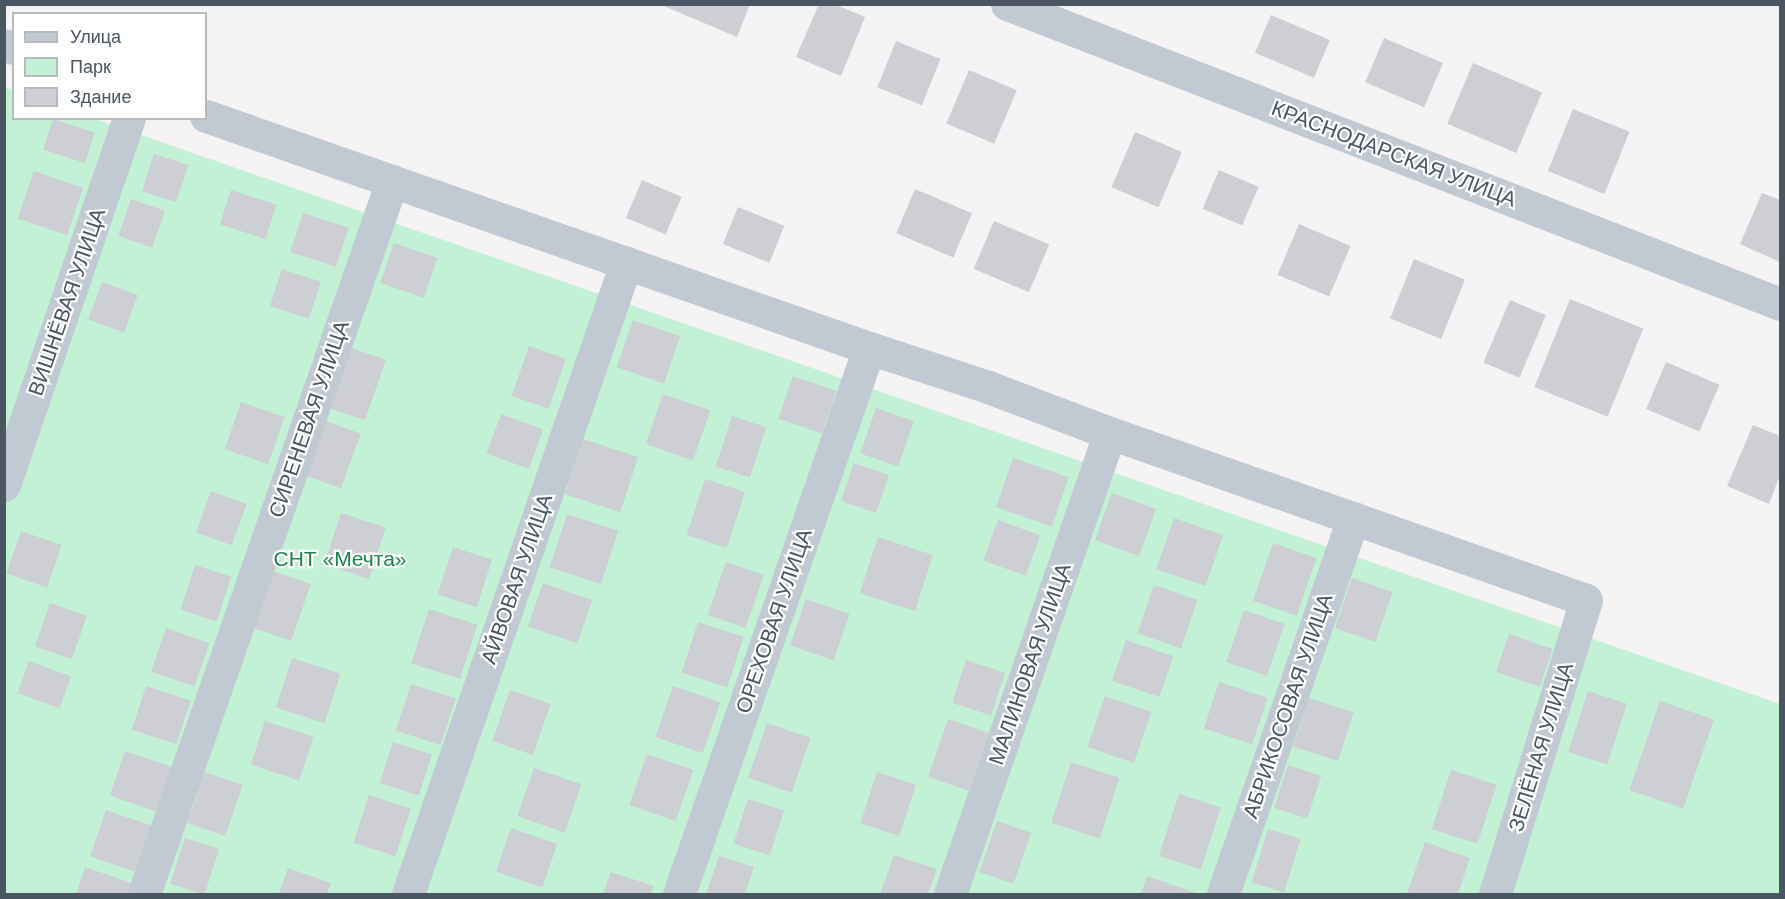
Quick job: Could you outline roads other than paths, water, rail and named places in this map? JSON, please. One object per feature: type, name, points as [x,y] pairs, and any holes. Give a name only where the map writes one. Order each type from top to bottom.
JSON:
[{"type":"street","name":"КРАСНОДАРСКАЯ УЛИЦА","points":[[1007,4],[1780,304]]},
{"type":"street","points":[[207,116],[868,348],[988,387],[1110,433],[1353,518]]},
{"type":"street","name":"ВИШНЁВАЯ УЛИЦА","points":[[4,485],[128,120]]},
{"type":"street","name":"СИРЕНЕВАЯ УЛИЦА","points":[[144,894],[392,181]]},
{"type":"street","name":"АЙВОВАЯ УЛИЦА","points":[[408,894],[626,263]]},
{"type":"street","name":"ОРЕХОВАЯ УЛИЦА","points":[[679,894],[868,348]]},
{"type":"street","name":"МАЛИНОВАЯ УЛИЦА","points":[[950,894],[1110,433]]},
{"type":"street","name":"ЗЕЛЁНАЯ УЛИЦА","points":[[1353,518],[1586,600],[1495,894]]},
{"type":"street","name":"АБРИКОСОВАЯ УЛИЦА","points":[[1223,894],[1353,518]]},
{"type":"park label","name":"СНТ «Мечта»","points":[[340,559]]}]
